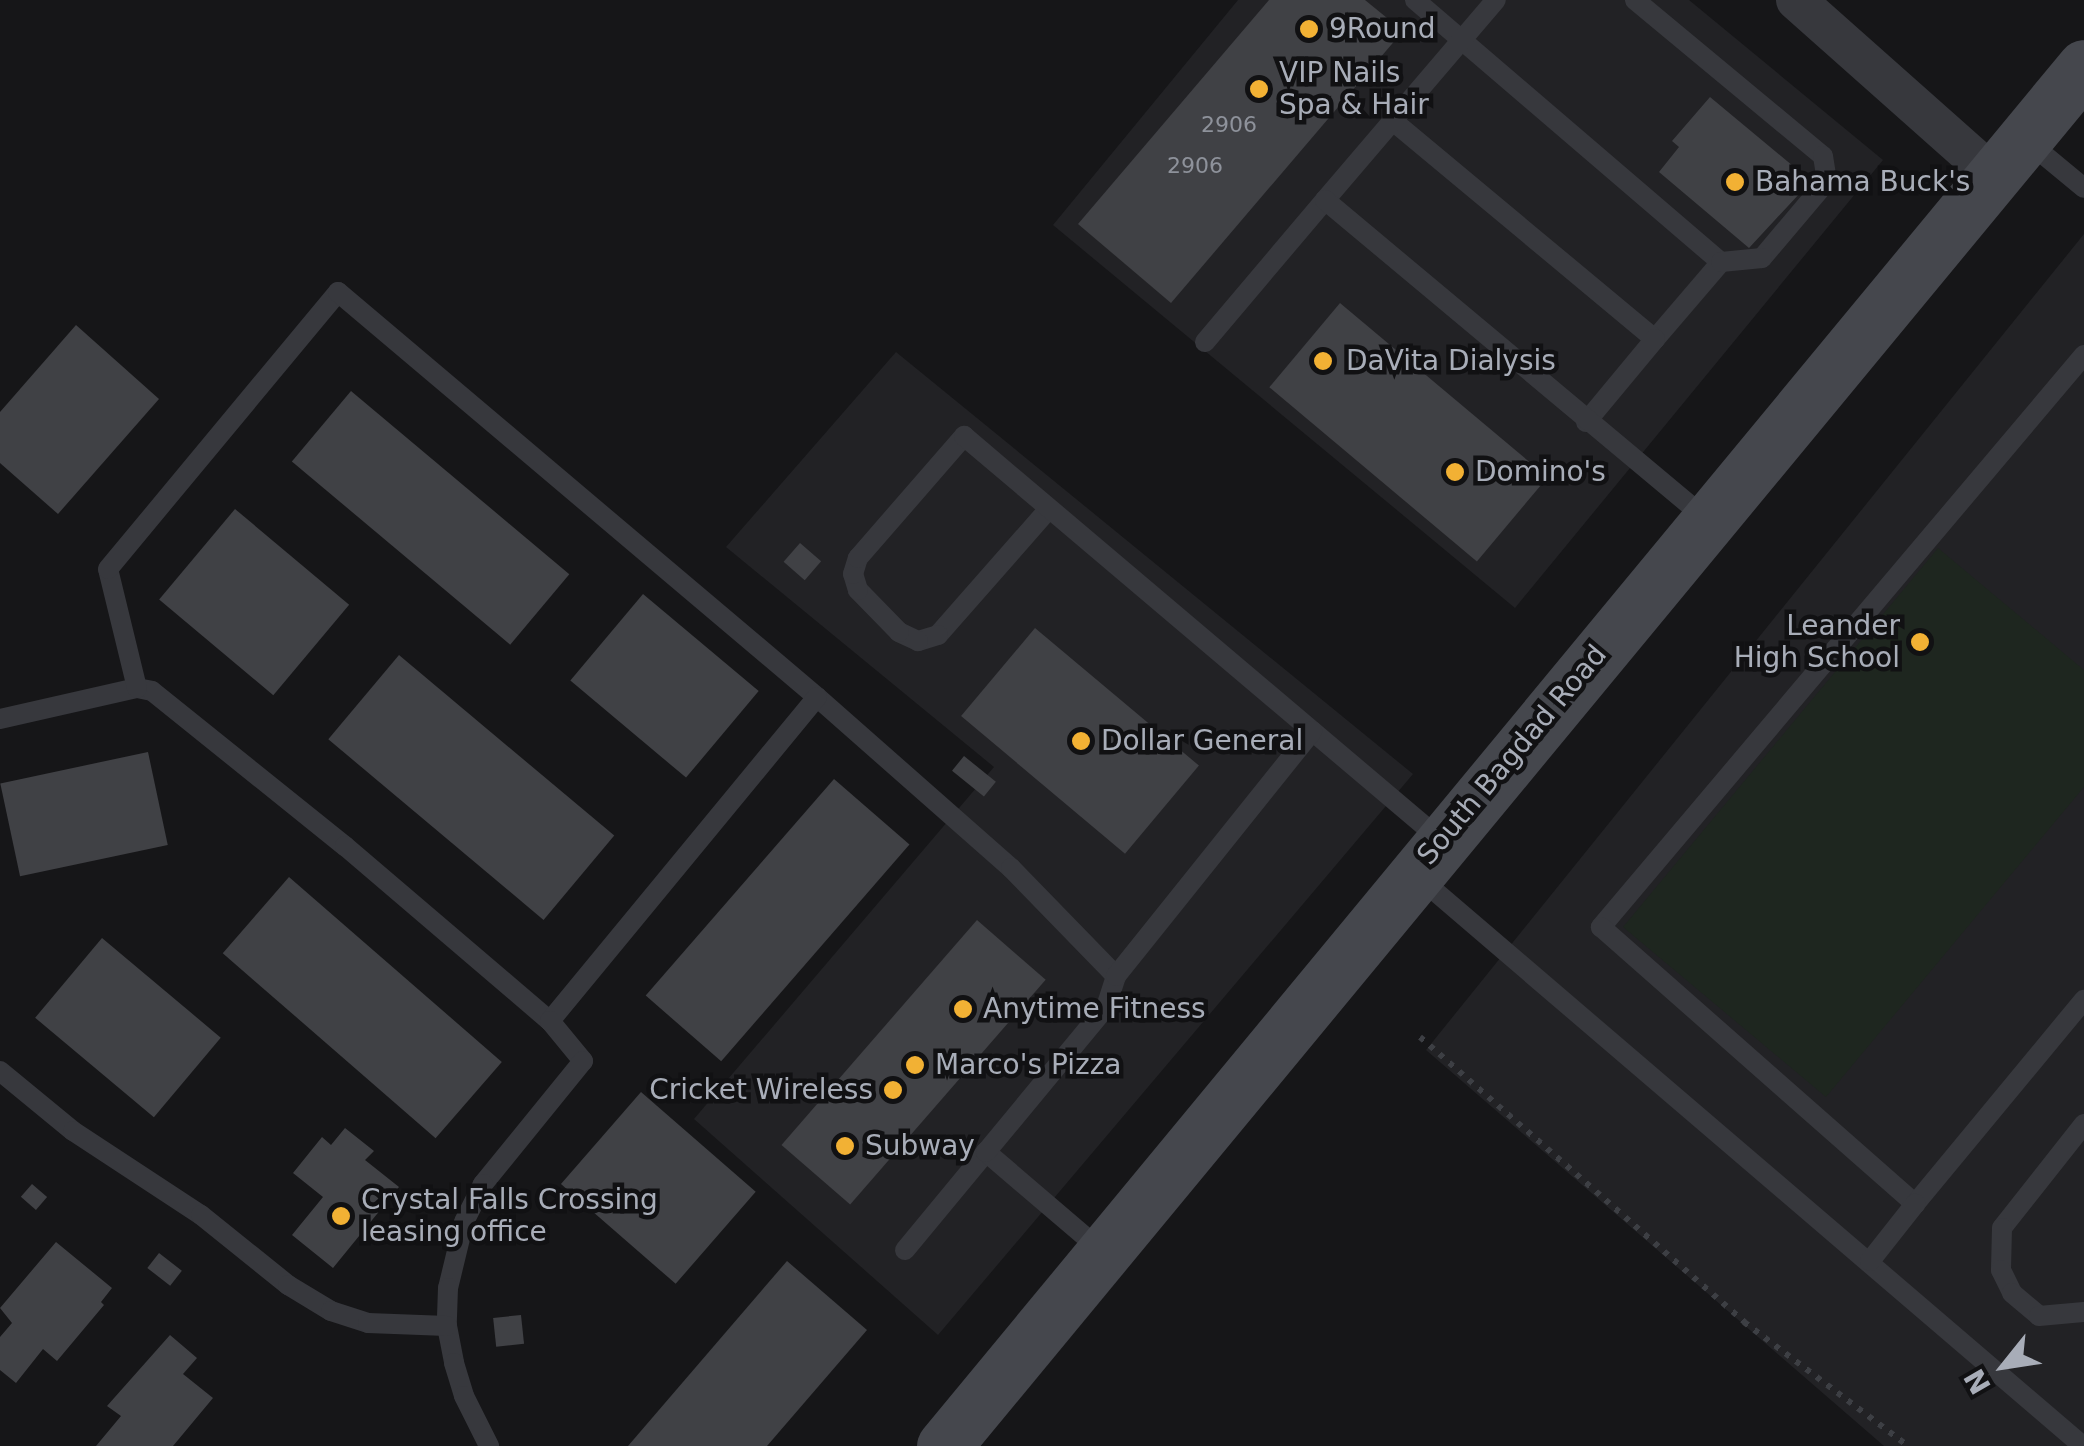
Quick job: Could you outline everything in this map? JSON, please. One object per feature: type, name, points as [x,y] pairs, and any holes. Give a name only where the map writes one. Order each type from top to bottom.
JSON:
[{"type":"main road","name":"South Bagdad Road","points":[[944,1446],[2084,67]]},
{"type":"street","points":[[1796,0],[2009,157]]},
{"type":"lane","points":[[1415,0],[1721,262]]},
{"type":"lane","points":[[1205,342],[1496,0]]},
{"type":"lane","points":[[1586,422],[1721,262],[1762,258],[1827,181],[1823,156],[1636,0]]},
{"type":"lane","points":[[1394,121],[1656,340]]},
{"type":"lane","points":[[2009,157],[2084,188]]},
{"type":"lane","points":[[1326,200],[1586,422],[1708,520]]},
{"type":"lane","points":[[136,688],[108,569],[338,292],[818,697],[1011,868],[1116,976]]},
{"type":"lane","points":[[1914,1204],[1601,928],[2084,355]]},
{"type":"lane","points":[[1047,511],[938,635],[918,640],[899,632],[858,590],[854,574],[858,558],[964,436],[1047,511],[1312,730],[1428,856],[1870,1261],[2083,1446]]},
{"type":"lane","points":[[0,719],[136,688],[152,691],[346,846],[550,1021],[583,1062],[482,1184],[453,1258],[447,1326],[464,1396],[488,1446]]},
{"type":"lane","points":[[550,1021],[818,697]]},
{"type":"lane","points":[[905,1250],[1106,1007],[1116,976],[1312,730]]},
{"type":"lane","points":[[1870,1261],[2084,1000]]},
{"type":"lane","points":[[0,1072],[73,1131],[202,1216],[288,1285],[330,1312],[368,1323],[447,1326]]},
{"type":"lane","points":[[2084,1124],[2026,1192],[2002,1228],[2001,1270],[2012,1293],[2039,1316],[2084,1312]]},
{"type":"lane","points":[[986,1152],[1104,1253]]},
{"type":"path","points":[[1420,1037],[1744,1322],[1908,1446]]},
{"type":"shaded area","points":[[1238,0],[1689,0],[1883,160],[1515,608],[1053,225]]},
{"type":"shaded area","name":"Leander High School","points":[[2084,234],[2084,1446],[1884,1446],[1426,1050]]},
{"type":"shaded area","points":[[896,352],[1413,774],[938,1335],[694,1119],[994,767],[726,547]]},
{"type":"shaded area","points":[[1938,548],[2084,670],[2084,787],[1826,1097],[1623,927]]},
{"type":"building","points":[[1269,0],[1365,0],[1403,31],[1171,303],[1078,224]]},
{"type":"building","name":"Bahama Buck's","points":[[1710,97],[1799,171],[1801,192],[1749,248],[1659,172],[1679,147],[1672,141]]},
{"type":"building","points":[[1340,303],[1548,477],[1477,561],[1269,387]]},
{"type":"building","points":[[76,325],[159,399],[58,514],[0,463],[0,412]]},
{"type":"building","points":[[351,391],[569,574],[510,645],[292,461]]},
{"type":"building","points":[[235,509],[349,605],[273,695],[159,599]]},
{"type":"building","points":[[800,543],[821,561],[805,580],[784,562]]},
{"type":"building","points":[[643,594],[759,691],[686,778],[570,681]]},
{"type":"building","name":"Dollar General","points":[[1035,628],[1199,766],[1125,854],[961,716]]},
{"type":"building","points":[[399,655],[614,836],[544,920],[328,739]]},
{"type":"building","points":[[148,752],[168,845],[20,876],[0,783]]},
{"type":"building","points":[[964,756],[996,782],[984,797],[952,771]]},
{"type":"building","points":[[834,779],[909,845],[721,1061],[646,996]]},
{"type":"building","points":[[289,877],[502,1062],[436,1138],[223,953]]},
{"type":"building","points":[[977,920],[1046,980],[850,1205],[781,1145]]},
{"type":"building","points":[[102,938],[221,1038],[154,1117],[35,1018]]},
{"type":"building","points":[[641,1092],[756,1192],[676,1284],[561,1184]]},
{"type":"building","name":"Crystal Falls Crossing leasing office","points":[[345,1128],[374,1151],[365,1160],[399,1187],[333,1268],[292,1235],[323,1197],[293,1173],[322,1137],[331,1145]]},
{"type":"building","points":[[32,1184],[47,1197],[36,1210],[21,1197]]},
{"type":"building","points":[[56,1242],[112,1288],[101,1302],[104,1305],[57,1361],[43,1349],[16,1383],[0,1370],[0,1337],[12,1323],[0,1308]]},
{"type":"building","points":[[159,1253],[182,1271],[170,1286],[147,1268]]},
{"type":"building","points":[[787,1261],[867,1330],[767,1446],[628,1446]]},
{"type":"building","points":[[521,1315],[524,1344],[496,1347],[493,1318]]},
{"type":"building","points":[[170,1335],[197,1358],[183,1374],[213,1398],[173,1446],[96,1446],[121,1416],[107,1406]]},
{"type":"place","name":"9Round","points":[[1309,29]]},
{"type":"place","name":"VIP Nails Spa & Hair","points":[[1259,89]]},
{"type":"place","name":"Bahama Buck's","points":[[1735,182]]},
{"type":"place","name":"DaVita Dialysis","points":[[1323,361]]},
{"type":"place","name":"Domino's","points":[[1455,472]]},
{"type":"place","name":"Leander High School","points":[[1920,642]]},
{"type":"place","name":"Dollar General","points":[[1081,741]]},
{"type":"place","name":"Anytime Fitness","points":[[963,1009]]},
{"type":"place","name":"Marco's Pizza","points":[[915,1065]]},
{"type":"place","name":"Cricket Wireless","points":[[893,1090]]},
{"type":"place","name":"Subway","points":[[845,1146]]},
{"type":"place","name":"Crystal Falls Crossing leasing office","points":[[341,1216]]}]
